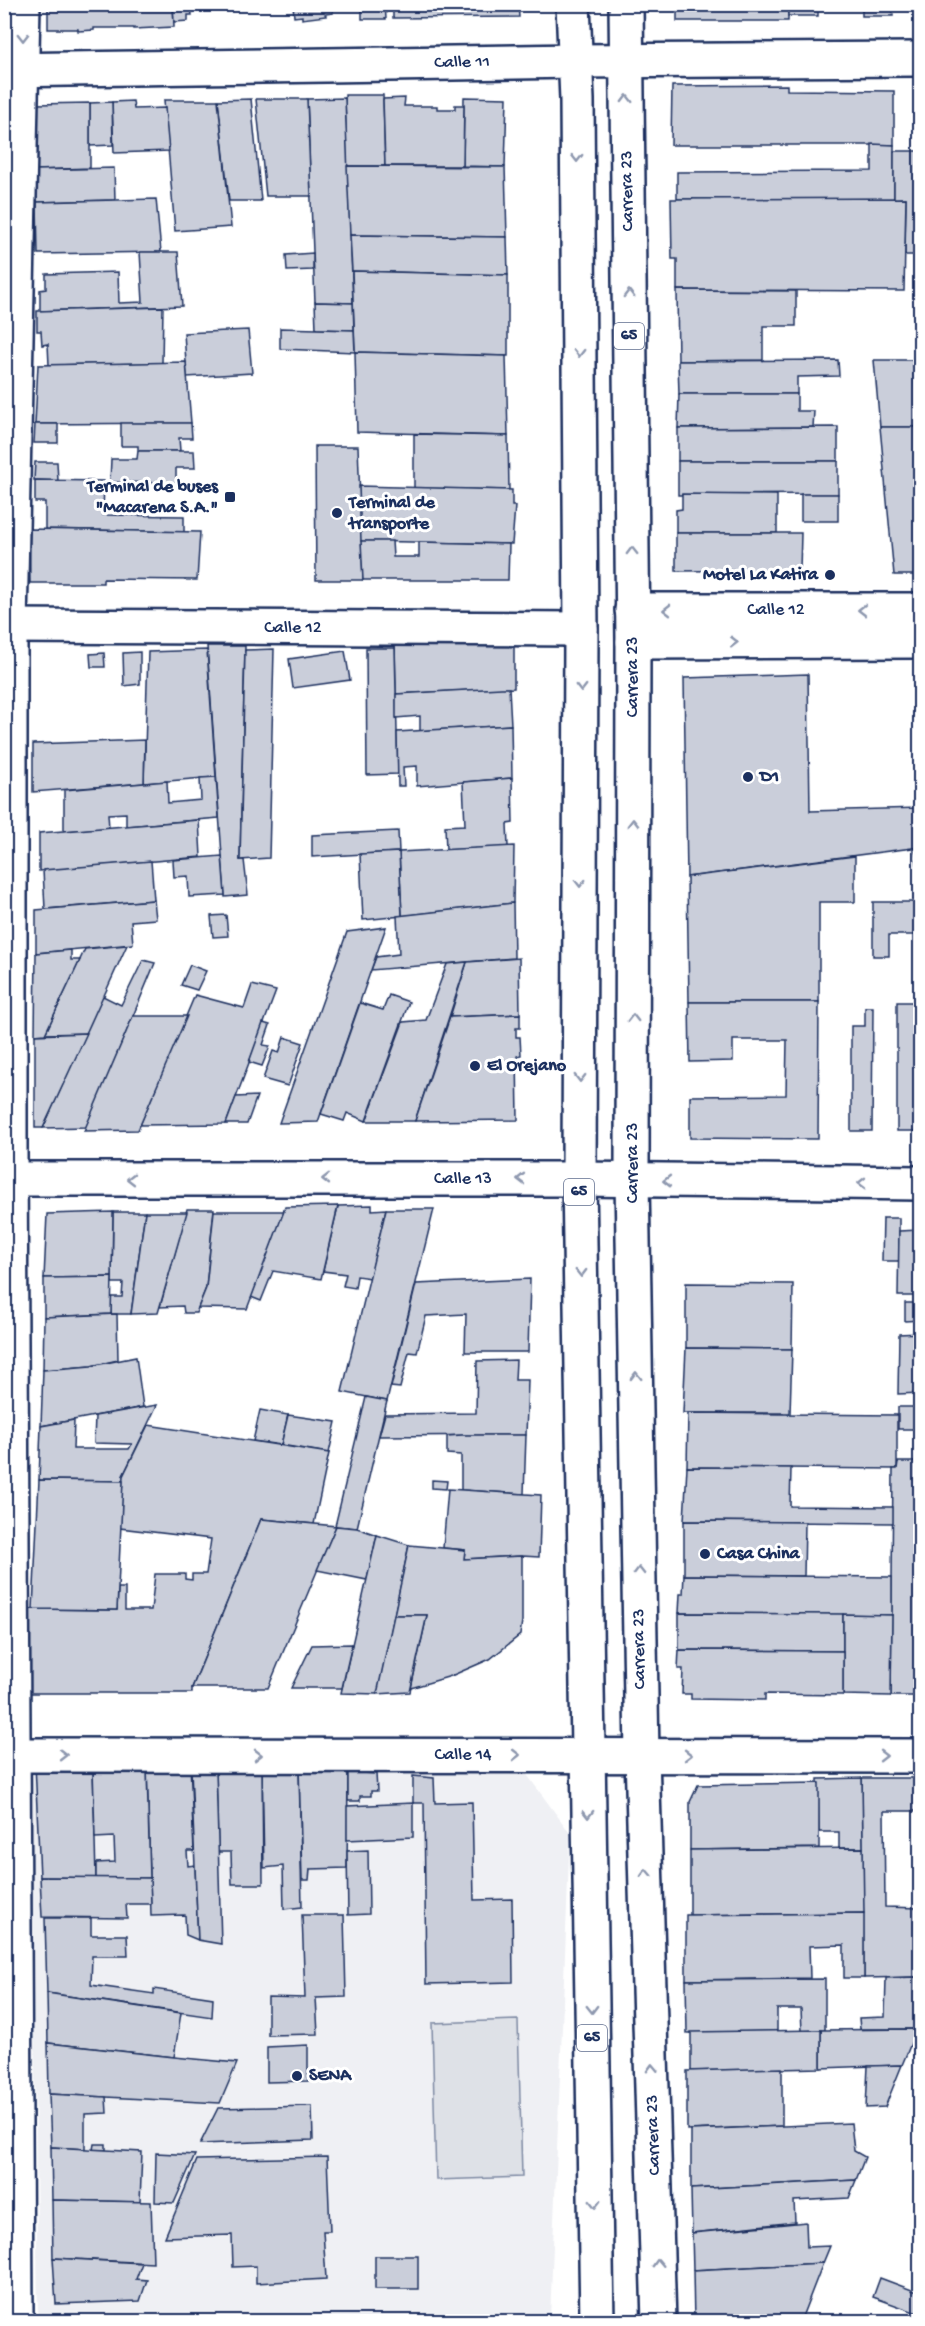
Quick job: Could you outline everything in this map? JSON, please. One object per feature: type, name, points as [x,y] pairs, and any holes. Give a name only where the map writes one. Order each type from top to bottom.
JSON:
[{"type":"street","points":[[16,2322],[9,1755],[7,626],[14,70],[23,4]]},
{"type":"street","name":"65","points":[[573,4],[577,100],[581,629],[579,1179],[597,2322]]},
{"type":"street","name":"Carrera 23","points":[[626,4],[633,626],[633,1181],[642,1755],[659,2322]]},
{"type":"street","name":"Calle 11","points":[[14,70],[574,61],[921,59]]},
{"type":"street","name":"Calle 12","points":[[633,626],[921,610]]},
{"type":"street","name":"Calle 12","points":[[7,626],[581,629]]},
{"type":"street","name":"Calle 12","points":[[633,626],[921,641]]},
{"type":"street","name":"Calle 13","points":[[8,1179],[579,1179],[921,1183]]},
{"type":"street","name":"Calle 14","points":[[9,1755],[921,1756]]},
{"type":"shaded area","name":"SENA","points":[[34,1759],[525,1772],[570,1833],[550,2319],[38,2319],[31,1773]]},
{"type":"shaded area","points":[[518,2020],[522,2177],[436,2180],[432,2023]]},
{"type":"building","points":[[48,4],[173,4],[174,27],[94,28],[94,30],[78,31],[78,29],[48,29]]},
{"type":"building","points":[[173,4],[211,4],[211,6],[191,7],[192,15],[188,15],[188,21],[174,22]]},
{"type":"building","points":[[293,4],[337,4],[332,5],[333,13],[325,14],[326,16],[302,19],[302,16],[294,17]]},
{"type":"building","points":[[362,4],[385,4],[386,19],[362,19]]},
{"type":"building","points":[[393,4],[518,4],[519,17],[393,18]]},
{"type":"building","points":[[677,4],[788,4],[788,21],[677,21]]},
{"type":"building","points":[[788,4],[818,4],[818,16],[788,16]]},
{"type":"building","points":[[862,4],[892,4],[893,16],[862,16]]},
{"type":"building","points":[[787,85],[787,90],[894,91],[894,145],[671,145],[672,86]]},
{"type":"building","points":[[345,95],[383,95],[385,166],[347,166]]},
{"type":"building","points":[[464,97],[507,98],[505,167],[463,166]]},
{"type":"building","points":[[345,98],[353,303],[315,302],[307,99]]},
{"type":"building","points":[[405,98],[404,106],[437,106],[437,109],[455,109],[455,105],[464,105],[463,166],[385,166],[383,99]]},
{"type":"building","points":[[251,99],[261,201],[229,201],[218,100]]},
{"type":"building","points":[[256,99],[307,99],[311,196],[266,196]]},
{"type":"building","points":[[164,100],[218,100],[231,227],[175,231]]},
{"type":"building","points":[[133,101],[134,109],[165,108],[169,151],[114,153],[112,102]]},
{"type":"building","points":[[112,102],[113,145],[90,146],[90,103]]},
{"type":"building","points":[[90,103],[90,168],[36,170],[36,104]]},
{"type":"building","points":[[872,144],[894,145],[894,199],[677,199],[677,172],[872,171]]},
{"type":"building","points":[[894,151],[920,151],[920,255],[905,255],[906,198],[894,199]]},
{"type":"building","points":[[347,166],[505,167],[507,237],[350,235]]},
{"type":"building","points":[[114,168],[115,200],[37,202],[36,170]]},
{"type":"building","points":[[906,198],[904,291],[677,290],[677,259],[672,259],[671,199]]},
{"type":"building","points":[[156,199],[161,252],[38,254],[37,202]]},
{"type":"building","points":[[350,235],[507,237],[508,275],[352,271]]},
{"type":"building","points":[[140,252],[178,252],[182,306],[40,311],[40,290],[46,289],[46,274],[118,272],[119,303],[143,302]]},
{"type":"building","points":[[313,253],[313,270],[287,271],[286,255]]},
{"type":"building","points":[[352,271],[508,275],[508,356],[355,352]]},
{"type":"building","points":[[677,290],[796,291],[796,326],[763,326],[763,360],[678,361]]},
{"type":"building","points":[[315,302],[353,303],[354,330],[316,329]]},
{"type":"building","points":[[163,307],[162,363],[49,365],[48,344],[42,345],[41,331],[37,331],[37,311]]},
{"type":"building","points":[[280,328],[354,330],[355,352],[280,349]]},
{"type":"building","points":[[248,330],[252,373],[187,377],[184,333]]},
{"type":"building","points":[[355,352],[506,356],[508,436],[357,432]]},
{"type":"building","points":[[838,360],[839,376],[797,377],[797,394],[679,394],[678,361]]},
{"type":"building","points":[[874,360],[913,360],[920,427],[880,427]]},
{"type":"building","points":[[913,360],[920,360],[920,414],[918,414]]},
{"type":"building","points":[[186,362],[191,423],[35,424],[38,365]]},
{"type":"building","points":[[679,394],[797,394],[797,411],[814,411],[813,427],[678,428]]},
{"type":"building","points":[[121,423],[191,423],[192,438],[179,438],[180,451],[138,451],[138,446],[121,446]]},
{"type":"building","points":[[35,424],[58,424],[58,443],[34,443]]},
{"type":"building","points":[[838,427],[838,461],[678,461],[678,428]]},
{"type":"building","points":[[880,427],[920,427],[920,575],[894,575]]},
{"type":"building","points":[[414,434],[508,436],[509,490],[414,488]]},
{"type":"building","name":"Terminal de transporte","points":[[315,446],[358,446],[363,580],[316,580]]},
{"type":"building","points":[[138,451],[194,451],[195,468],[176,468],[176,483],[110,482],[111,459],[137,459]]},
{"type":"building","points":[[678,461],[838,461],[838,494],[678,495]]},
{"type":"building","points":[[35,462],[57,462],[58,481],[34,480]]},
{"type":"building","points":[[35,480],[104,481],[103,515],[184,516],[184,532],[45,529],[45,502],[35,502]]},
{"type":"building","points":[[359,486],[512,490],[512,506],[515,506],[512,544],[361,541]]},
{"type":"building","points":[[682,494],[777,495],[777,533],[676,533],[676,510],[682,509]]},
{"type":"building","points":[[801,494],[838,494],[838,521],[801,521]]},
{"type":"building","points":[[29,529],[200,532],[197,580],[103,579],[103,583],[30,583]]},
{"type":"building","points":[[676,533],[801,533],[800,570],[676,571]]},
{"type":"building","points":[[361,541],[392,541],[393,557],[419,557],[419,542],[509,544],[508,580],[363,580]]},
{"type":"building","points":[[514,639],[514,688],[396,694],[395,642]]},
{"type":"building","points":[[207,646],[245,646],[240,860],[244,860],[248,895],[225,897]]},
{"type":"building","points":[[366,648],[395,648],[398,774],[367,775]]},
{"type":"building","points":[[274,649],[269,858],[240,860],[245,650]]},
{"type":"building","points":[[207,650],[216,777],[144,783],[148,652]]},
{"type":"building","points":[[345,651],[350,680],[293,688],[289,659]]},
{"type":"building","points":[[140,652],[140,684],[124,686],[123,653]]},
{"type":"building","points":[[104,653],[105,667],[91,667],[90,654]]},
{"type":"building","name":"D1","points":[[808,674],[810,811],[920,808],[920,847],[687,877],[684,678]]},
{"type":"building","points":[[509,688],[511,725],[420,731],[420,716],[396,718],[396,694]]},
{"type":"building","points":[[511,725],[512,778],[417,786],[417,766],[403,767],[404,786],[398,786],[397,732]]},
{"type":"building","points":[[145,740],[144,783],[33,792],[33,744]]},
{"type":"building","points":[[216,777],[219,818],[126,826],[126,813],[108,814],[109,828],[64,831],[64,790],[167,781],[168,803],[201,800],[200,778]]},
{"type":"building","points":[[512,778],[513,823],[507,824],[508,847],[446,850],[445,826],[465,825],[463,782]]},
{"type":"building","points":[[199,820],[201,857],[39,871],[39,833]]},
{"type":"building","points":[[398,831],[399,852],[312,857],[312,835]]},
{"type":"building","points":[[514,846],[513,903],[402,916],[399,852]]},
{"type":"building","points":[[920,847],[920,870],[918,870],[915,848]]},
{"type":"building","points":[[399,852],[402,916],[363,920],[360,854]]},
{"type":"building","points":[[222,856],[225,895],[189,897],[188,876],[174,877],[173,860]]},
{"type":"building","points":[[855,856],[855,902],[819,902],[819,1002],[689,1002],[687,877]]},
{"type":"building","points":[[151,861],[154,900],[45,909],[43,870]]},
{"type":"building","points":[[154,900],[156,919],[131,921],[133,944],[36,953],[36,910]]},
{"type":"building","points":[[873,902],[920,902],[920,935],[889,935],[889,956],[873,956]]},
{"type":"building","points":[[513,903],[514,958],[371,970],[376,957],[399,954],[397,916]]},
{"type":"building","points":[[226,915],[228,936],[213,937],[211,916]]},
{"type":"building","points":[[386,927],[318,1122],[279,1123],[347,932]]},
{"type":"building","points":[[127,945],[87,1033],[45,1034],[85,949]]},
{"type":"building","points":[[71,950],[71,960],[80,960],[45,1034],[35,1035],[36,953]]},
{"type":"building","points":[[519,958],[520,1014],[450,1017],[467,962]]},
{"type":"building","points":[[143,960],[155,963],[87,1127],[43,1128],[103,996],[121,1005]]},
{"type":"building","points":[[467,962],[415,1121],[366,1121],[403,1022],[426,1020],[447,964]]},
{"type":"building","points":[[190,965],[206,971],[197,990],[181,985]]},
{"type":"building","points":[[916,978],[920,978],[920,994],[916,994]]},
{"type":"building","points":[[252,985],[276,991],[226,1124],[140,1125],[195,995],[244,1008]]},
{"type":"building","points":[[389,995],[409,1002],[366,1121],[347,1113],[344,1121],[321,1114],[360,1003],[383,1010]]},
{"type":"building","points":[[689,1002],[819,1002],[818,1139],[690,1138],[690,1096],[786,1095],[787,1040],[733,1040],[733,1061],[690,1062]]},
{"type":"building","points":[[897,1002],[920,1002],[920,1131],[897,1131]]},
{"type":"building","points":[[865,1007],[873,1007],[872,1131],[851,1131],[851,1026],[865,1026]]},
{"type":"building","name":"El Orejano","points":[[520,1014],[520,1028],[516,1028],[516,1037],[520,1037],[521,1055],[517,1056],[518,1120],[415,1121],[450,1017]]},
{"type":"building","points":[[133,1016],[187,1016],[138,1130],[84,1131]]},
{"type":"building","points":[[263,1023],[270,1025],[263,1045],[270,1046],[262,1066],[249,1062]]},
{"type":"building","points":[[87,1033],[43,1128],[35,1128],[35,1035]]},
{"type":"building","points":[[284,1037],[303,1043],[288,1086],[263,1079],[273,1051],[279,1053]]},
{"type":"building","points":[[257,1096],[247,1124],[226,1124],[236,1097]]},
{"type":"building","points":[[372,1205],[372,1210],[386,1209],[370,1278],[357,1276],[355,1288],[343,1286],[346,1274],[323,1271],[338,1206]]},
{"type":"building","points":[[338,1206],[321,1279],[273,1271],[261,1301],[251,1297],[285,1207]]},
{"type":"building","points":[[187,1209],[214,1209],[206,1288],[196,1313],[184,1313],[183,1306],[160,1307]]},
{"type":"building","points":[[386,1209],[434,1209],[387,1401],[342,1392]]},
{"type":"building","points":[[214,1211],[284,1211],[247,1309],[198,1308],[206,1288]]},
{"type":"building","points":[[113,1212],[145,1212],[131,1314],[111,1314],[111,1297],[122,1297],[123,1283],[112,1283]]},
{"type":"building","points":[[113,1212],[112,1277],[44,1278],[47,1214]]},
{"type":"building","points":[[145,1212],[187,1212],[158,1313],[131,1314]]},
{"type":"building","points":[[883,1218],[899,1218],[899,1261],[882,1261]]},
{"type":"building","points":[[920,1230],[920,1296],[898,1296],[899,1231]]},
{"type":"building","points":[[112,1277],[111,1314],[44,1317],[44,1278]]},
{"type":"building","points":[[530,1279],[528,1352],[465,1352],[466,1314],[426,1316],[417,1353],[409,1352],[400,1388],[391,1387],[416,1284]]},
{"type":"building","points":[[686,1283],[793,1284],[792,1349],[686,1348]]},
{"type":"building","points":[[905,1303],[920,1303],[920,1320],[905,1321]]},
{"type":"building","points":[[117,1314],[118,1360],[91,1366],[43,1370],[44,1317]]},
{"type":"building","points":[[920,1333],[920,1393],[898,1394],[899,1334]]},
{"type":"building","points":[[686,1348],[792,1349],[790,1413],[683,1413]]},
{"type":"building","points":[[136,1357],[143,1407],[41,1426],[43,1370],[91,1366]]},
{"type":"building","points":[[516,1360],[515,1380],[528,1380],[526,1435],[379,1436],[385,1414],[476,1413],[477,1361]]},
{"type":"building","points":[[366,1397],[387,1401],[357,1528],[335,1526]]},
{"type":"building","points":[[157,1405],[123,1476],[123,1481],[39,1480],[41,1426],[74,1420],[73,1449],[129,1449],[132,1444],[94,1443],[95,1416]]},
{"type":"building","points":[[898,1407],[918,1407],[918,1429],[898,1429]]},
{"type":"building","points":[[260,1410],[288,1415],[281,1445],[253,1441]]},
{"type":"building","points":[[688,1413],[897,1415],[897,1469],[687,1467]]},
{"type":"building","points":[[288,1415],[336,1422],[329,1453],[281,1445]]},
{"type":"building","points":[[148,1425],[329,1453],[314,1524],[261,1519],[192,1688],[192,1693],[26,1693],[27,1609],[117,1610],[118,1588],[125,1588],[125,1610],[151,1610],[155,1574],[185,1574],[185,1579],[192,1580],[192,1574],[206,1574],[211,1539],[120,1528],[123,1476]]},
{"type":"building","points":[[526,1435],[524,1494],[461,1490],[461,1455],[447,1454],[447,1436]]},
{"type":"building","points":[[898,1462],[920,1462],[920,1696],[891,1696],[893,1469],[897,1469]]},
{"type":"building","points":[[687,1467],[791,1468],[790,1506],[893,1507],[893,1523],[684,1521]]},
{"type":"building","points":[[39,1480],[123,1481],[117,1610],[33,1609]]},
{"type":"building","points":[[432,1480],[447,1481],[446,1489],[432,1488]]},
{"type":"building","points":[[448,1489],[541,1495],[539,1557],[464,1559],[465,1550],[443,1548]]},
{"type":"building","points":[[261,1519],[336,1526],[268,1688],[192,1688]]},
{"type":"building","points":[[684,1521],[805,1522],[804,1576],[684,1575]]},
{"type":"building","points":[[336,1526],[357,1528],[377,1535],[367,1580],[317,1570]]},
{"type":"building","points":[[377,1535],[409,1545],[379,1688],[377,1694],[341,1693]]},
{"type":"building","points":[[409,1545],[465,1550],[464,1559],[522,1556],[520,1635],[490,1659],[451,1676],[411,1688],[427,1615],[394,1615]]},
{"type":"building","points":[[684,1575],[892,1577],[892,1615],[679,1613]]},
{"type":"building","points":[[679,1613],[843,1614],[843,1651],[679,1650]]},
{"type":"building","points":[[843,1614],[892,1615],[891,1696],[843,1695]]},
{"type":"building","points":[[394,1615],[427,1615],[410,1692],[377,1694]]},
{"type":"building","points":[[352,1644],[342,1688],[291,1688],[312,1645]]},
{"type":"building","points":[[679,1650],[843,1651],[843,1695],[765,1694],[765,1700],[691,1699],[691,1694],[682,1694],[683,1669],[678,1669]]},
{"type":"building","points":[[35,1763],[93,1765],[96,1878],[40,1877]]},
{"type":"building","points":[[262,1763],[299,1767],[302,1907],[284,1909],[283,1866],[264,1868]]},
{"type":"building","points":[[190,1764],[194,1851],[187,1851],[188,1866],[195,1865],[198,1940],[186,1935],[185,1915],[151,1916],[147,1765]]},
{"type":"building","points":[[299,1767],[347,1768],[348,1772],[347,1868],[310,1869],[309,1880],[302,1880]]},
{"type":"building","points":[[262,1768],[263,1884],[232,1884],[231,1852],[218,1852],[216,1769]]},
{"type":"building","points":[[93,1769],[147,1770],[150,1878],[96,1878],[96,1863],[115,1862],[114,1837],[95,1838]]},
{"type":"building","points":[[191,1769],[216,1769],[221,1944],[198,1940]]},
{"type":"building","points":[[348,1772],[376,1774],[377,1791],[371,1791],[371,1796],[360,1796],[360,1801],[348,1801]]},
{"type":"building","points":[[413,1776],[434,1778],[435,1803],[472,1802],[474,1900],[512,1899],[513,1982],[426,1984],[424,1803],[413,1803]]},
{"type":"building","points":[[862,1778],[920,1778],[920,1811],[884,1811],[885,1907],[920,1908],[920,2019],[917,2029],[916,1977],[864,1978]]},
{"type":"building","points":[[862,1778],[863,1848],[839,1848],[839,1832],[819,1832],[818,1779]]},
{"type":"building","points":[[819,1783],[819,1848],[690,1850],[690,1802],[698,1785]]},
{"type":"building","points":[[413,1803],[413,1837],[347,1840],[347,1806]]},
{"type":"building","points":[[863,1848],[864,1913],[690,1915],[690,1850]]},
{"type":"building","points":[[368,1850],[369,1914],[348,1915],[347,1851]]},
{"type":"building","points":[[40,1877],[150,1878],[151,1904],[126,1904],[127,1918],[42,1917]]},
{"type":"building","points":[[864,1913],[864,1978],[844,1978],[844,1945],[809,1946],[810,1978],[686,1980],[686,1915]]},
{"type":"building","points":[[302,1915],[344,1915],[346,1997],[316,1998],[318,2034],[268,2035],[268,1997],[305,1998]]},
{"type":"building","points":[[45,1918],[91,1918],[91,1935],[127,1935],[128,1956],[92,1956],[91,1985],[154,1994],[154,1989],[213,1998],[212,2017],[47,1993]]},
{"type":"building","points":[[916,1977],[917,2029],[860,2029],[859,2018],[885,2017],[886,1978]]},
{"type":"building","points":[[825,1979],[825,2030],[802,2031],[801,2009],[777,2009],[777,2031],[687,2033],[686,1980]]},
{"type":"building","points":[[47,1993],[181,2013],[174,2057],[48,2043]]},
{"type":"building","points":[[917,2029],[902,2065],[821,2068],[821,2030]]},
{"type":"building","points":[[821,2030],[821,2068],[691,2071],[691,2032]]},
{"type":"building","points":[[48,2043],[237,2063],[220,2103],[49,2094]]},
{"type":"building","points":[[308,2045],[308,2081],[267,2082],[267,2047]]},
{"type":"building","points":[[902,2065],[885,2107],[866,2108],[868,2066]]},
{"type":"building","points":[[782,2068],[782,2126],[687,2130],[687,2071]]},
{"type":"building","points":[[49,2094],[106,2097],[107,2113],[85,2114],[85,2149],[51,2147]]},
{"type":"building","points":[[312,2106],[313,2140],[200,2144],[218,2108]]},
{"type":"building","points":[[851,2123],[854,2151],[865,2157],[856,2180],[691,2189],[691,2130]]},
{"type":"building","points":[[94,2144],[106,2144],[106,2150],[93,2150]]},
{"type":"building","points":[[51,2147],[142,2152],[140,2202],[52,2200]]},
{"type":"building","points":[[156,2153],[195,2155],[174,2203],[155,2202]]},
{"type":"building","points":[[327,2157],[330,2231],[323,2231],[326,2279],[256,2283],[256,2266],[233,2267],[232,2235],[165,2237],[197,2160]]},
{"type":"building","points":[[856,2180],[849,2198],[794,2201],[795,2222],[692,2233],[691,2189]]},
{"type":"building","points":[[52,2200],[151,2202],[153,2263],[53,2258]]},
{"type":"building","points":[[806,2222],[807,2247],[830,2246],[823,2263],[693,2270],[692,2233]]},
{"type":"building","points":[[375,2256],[418,2256],[418,2289],[375,2289]]},
{"type":"building","points":[[53,2258],[142,2263],[136,2279],[147,2280],[140,2301],[56,2304]]},
{"type":"building","points":[[823,2263],[800,2322],[694,2322],[693,2270]]},
{"type":"building","points":[[880,2278],[920,2293],[920,2314],[873,2297]]},
{"type":"place","name":"Terminal de buses \"Macarena S.A.\"","points":[[230,497]]},
{"type":"place","name":"Terminal de transporte","points":[[337,513]]},
{"type":"place","name":"Motel La Katira","points":[[830,575]]},
{"type":"place","name":"D1","points":[[748,777]]},
{"type":"place","name":"El Orejano","points":[[475,1066]]},
{"type":"place","name":"Casa China","points":[[705,1554]]},
{"type":"place","name":"SENA","points":[[297,2076]]}]
